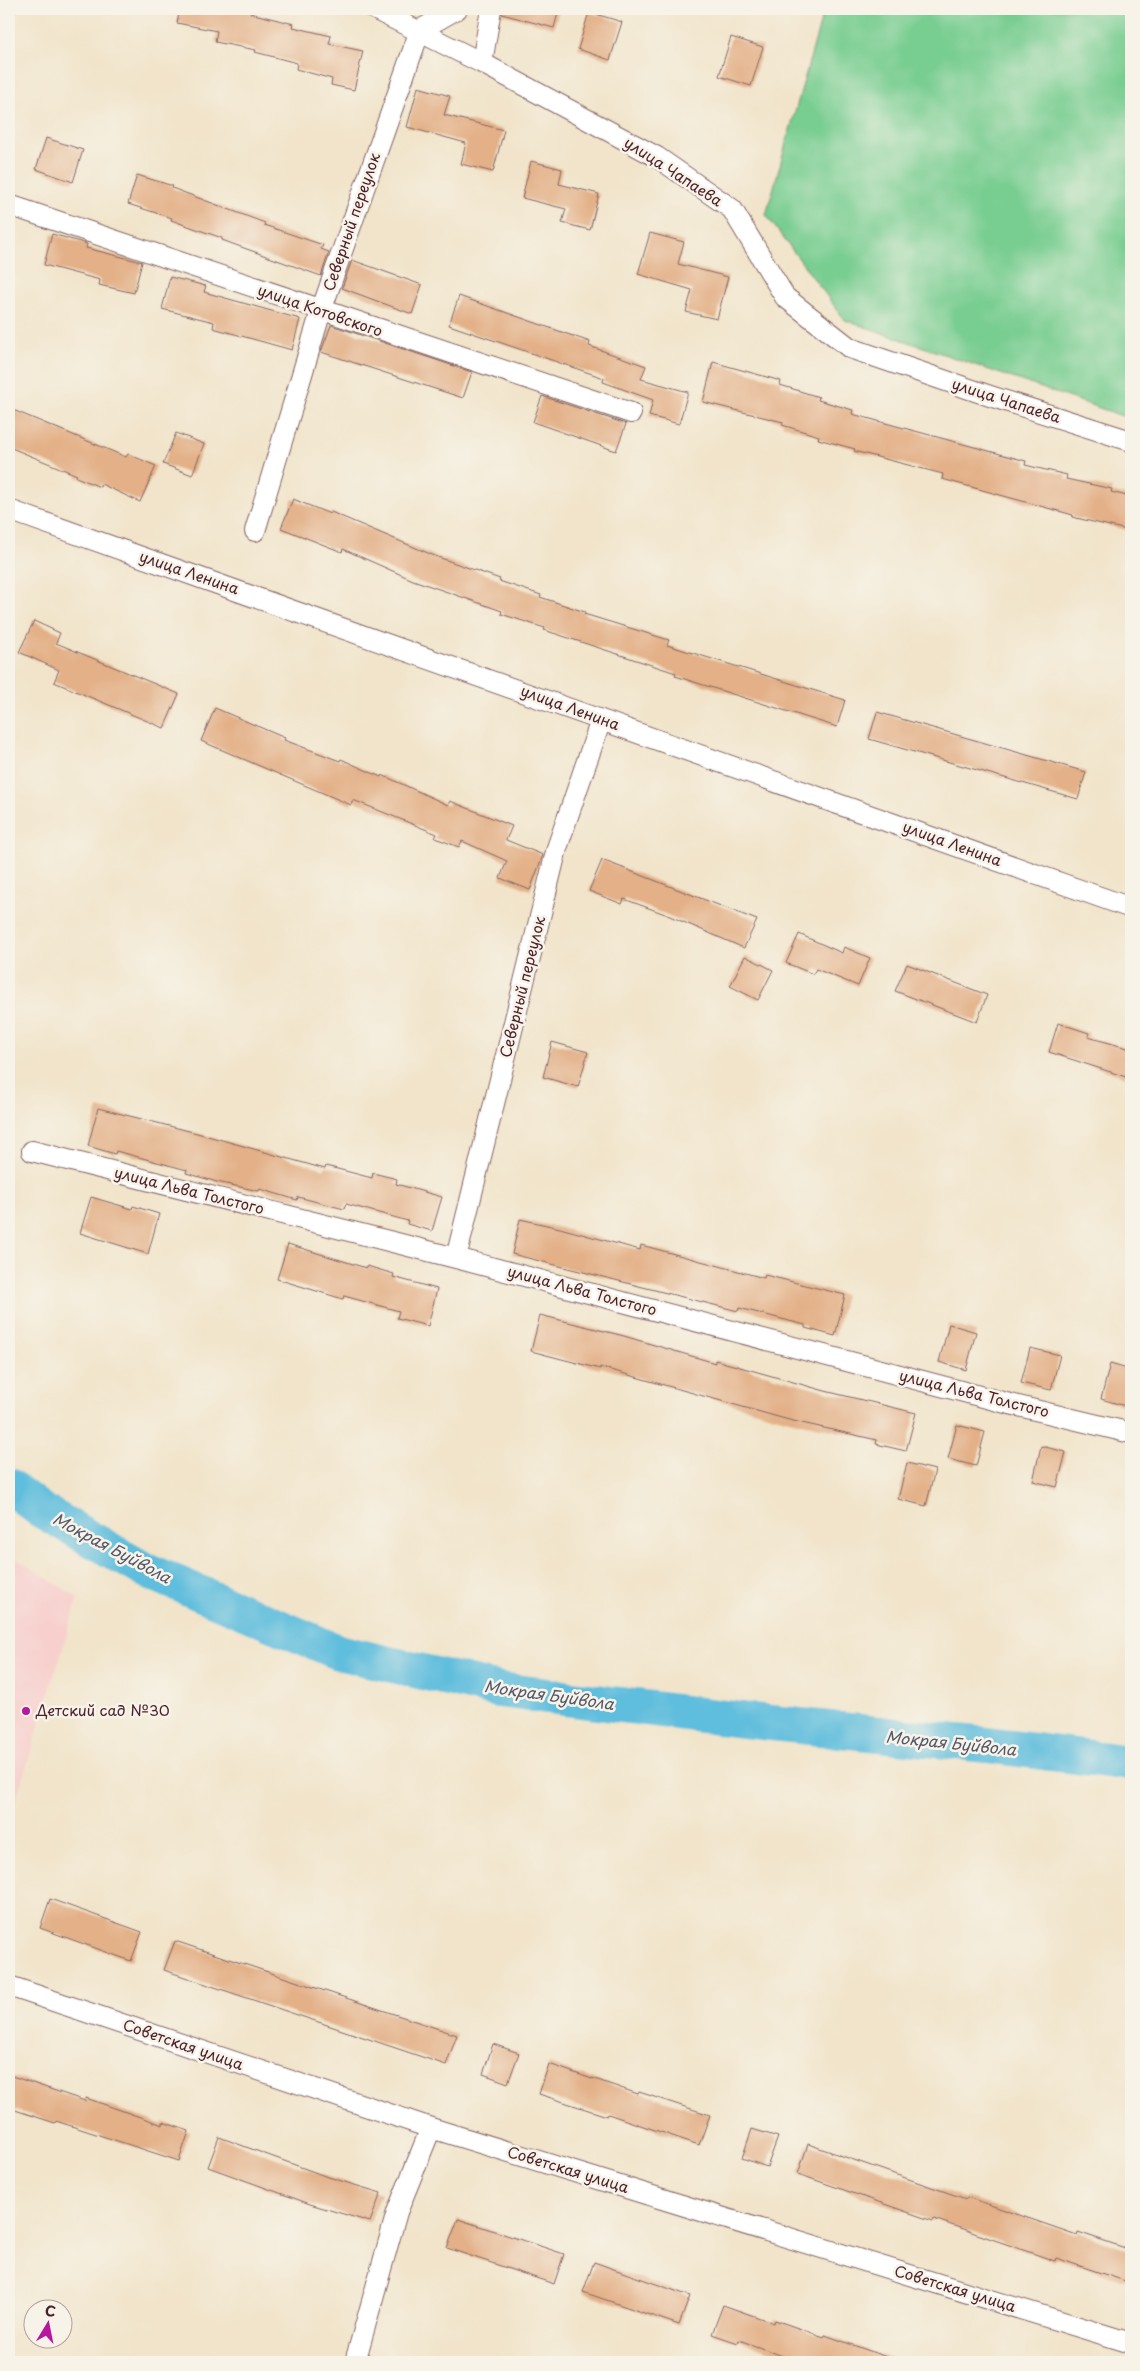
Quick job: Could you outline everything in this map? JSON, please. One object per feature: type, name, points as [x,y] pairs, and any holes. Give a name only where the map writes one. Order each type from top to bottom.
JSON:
[{"type":"street","name":"улица Чапаева","points":[[374,9],[420,30],[657,158],[732,209],[785,297],[850,348],[990,396],[1131,441]]},
{"type":"street","points":[[420,30],[457,9]]},
{"type":"street","points":[[482,63],[491,9]]},
{"type":"street","name":"Северный переулок","points":[[255,531],[321,311],[420,30]]},
{"type":"street","name":"улица Котовского","points":[[9,205],[631,414]]},
{"type":"street","name":"улица Ленина","points":[[9,510],[1131,908]]},
{"type":"street","name":"Северный переулок","points":[[456,1258],[557,848],[601,720]]},
{"type":"street","name":"улица Льва Толстого","points":[[32,1151],[456,1258],[1006,1403],[1131,1433]]},
{"type":"street","name":"Советская улица","points":[[9,1986],[431,2128],[1131,2343]]},
{"type":"street","points":[[355,2362],[397,2212],[431,2128]]},
{"type":"shaded area","name":"Детский сад №30","points":[[9,1554],[78,1598],[9,1823]]},
{"type":"green space","points":[[824,9],[1131,9],[1131,419],[845,320],[766,215]]},
{"type":"building","points":[[180,9],[251,9],[250,13],[294,24],[293,27],[331,36],[329,44],[363,51],[354,90],[331,85],[332,79],[296,69],[297,63],[255,52],[256,50],[215,42],[217,31],[177,23]]},
{"type":"building","points":[[503,9],[559,9],[554,28],[502,14]]},
{"type":"building","points":[[589,12],[622,22],[610,60],[578,49]]},
{"type":"building","points":[[731,37],[763,47],[751,86],[719,76]]},
{"type":"building","points":[[418,87],[450,96],[444,115],[504,130],[493,172],[461,164],[466,143],[407,127]]},
{"type":"building","points":[[46,138],[83,150],[73,182],[36,169]]},
{"type":"building","points":[[531,161],[562,169],[559,184],[599,194],[590,230],[562,223],[566,209],[522,198]]},
{"type":"building","points":[[137,175],[173,186],[172,188],[265,223],[264,225],[323,245],[321,249],[329,252],[321,276],[222,240],[222,238],[171,220],[172,218],[128,204]]},
{"type":"building","points":[[650,233],[684,242],[678,264],[728,277],[717,319],[686,312],[692,290],[638,274]]},
{"type":"building","points":[[52,234],[87,244],[86,248],[142,262],[134,293],[99,285],[100,280],[44,265]]},
{"type":"building","points":[[352,260],[422,285],[412,314],[342,288]]},
{"type":"building","points":[[170,277],[206,286],[204,292],[300,319],[292,350],[213,328],[214,322],[162,309]]},
{"type":"building","points":[[459,296],[590,342],[589,346],[646,366],[641,379],[688,392],[679,424],[649,416],[653,400],[603,382],[604,378],[449,325]]},
{"type":"building","points":[[331,325],[472,372],[463,398],[321,352]]},
{"type":"building","points":[[713,362],[781,381],[780,385],[819,397],[818,400],[853,410],[852,414],[1026,461],[1025,465],[1067,475],[1066,479],[1112,489],[1111,492],[1131,497],[1131,531],[1072,517],[1073,515],[942,479],[943,474],[854,451],[855,449],[818,439],[819,436],[782,425],[783,422],[703,402]]},
{"type":"building","points":[[542,396],[626,424],[616,451],[533,422]]},
{"type":"building","points":[[13,410],[126,457],[128,454],[156,466],[140,502],[101,484],[100,487],[76,477],[77,475],[9,447],[9,419]]},
{"type":"building","points":[[176,433],[204,444],[192,475],[163,464]]},
{"type":"building","points":[[293,499],[330,514],[331,512],[435,556],[500,579],[499,581],[541,595],[540,597],[585,612],[584,614],[669,640],[667,645],[845,700],[837,727],[675,676],[676,673],[544,630],[545,628],[501,614],[502,611],[413,580],[343,549],[342,552],[281,528]]},
{"type":"building","points":[[34,621],[60,633],[56,643],[179,694],[164,728],[54,682],[59,670],[19,652]]},
{"type":"building","points":[[215,708],[285,738],[284,740],[340,761],[341,759],[381,777],[382,775],[448,805],[450,801],[512,826],[506,840],[543,855],[530,890],[500,878],[507,861],[462,841],[459,847],[435,838],[437,834],[353,800],[351,805],[201,741]]},
{"type":"building","points":[[877,712],[1086,772],[1078,799],[869,739]]},
{"type":"building","points":[[602,860],[757,920],[744,948],[665,914],[624,899],[622,904],[589,891]]},
{"type":"building","points":[[799,934],[842,953],[844,947],[870,958],[858,986],[816,969],[813,974],[786,963]]},
{"type":"building","points":[[745,956],[773,970],[758,1000],[730,986]]},
{"type":"building","points":[[907,964],[987,995],[977,1022],[895,991]]},
{"type":"building","points":[[1058,1023],[1089,1033],[1088,1037],[1131,1049],[1131,1058],[1126,1077],[1049,1052]]},
{"type":"building","points":[[552,1042],[588,1052],[578,1087],[543,1077]]},
{"type":"building","points":[[98,1108],[197,1133],[325,1169],[326,1166],[372,1178],[373,1173],[397,1179],[396,1184],[442,1197],[432,1231],[407,1224],[408,1221],[346,1204],[344,1209],[298,1197],[297,1200],[260,1189],[259,1191],[217,1182],[186,1173],[187,1170],[116,1151],[115,1154],[88,1146]]},
{"type":"building","points":[[91,1197],[132,1209],[133,1206],[159,1214],[148,1254],[80,1233]]},
{"type":"building","points":[[520,1219],[640,1250],[641,1245],[764,1278],[765,1275],[845,1295],[835,1336],[805,1328],[805,1325],[739,1308],[738,1311],[512,1254]]},
{"type":"building","points":[[288,1244],[366,1268],[367,1266],[394,1274],[393,1277],[437,1289],[428,1326],[397,1318],[399,1311],[344,1296],[343,1299],[277,1279]]},
{"type":"building","points":[[540,1315],[624,1336],[715,1363],[715,1360],[825,1391],[916,1413],[906,1451],[876,1444],[877,1440],[789,1420],[600,1367],[600,1369],[531,1351]]},
{"type":"building","points":[[949,1324],[976,1332],[966,1370],[939,1362]]},
{"type":"building","points":[[1030,1348],[1060,1355],[1051,1390],[1021,1383]]},
{"type":"building","points":[[1110,1364],[1131,1370],[1131,1398],[1129,1407],[1101,1399]]},
{"type":"building","points":[[957,1425],[985,1432],[976,1466],[948,1459]]},
{"type":"building","points":[[1041,1446],[1066,1452],[1057,1487],[1033,1481]]},
{"type":"building","points":[[907,1463],[935,1470],[926,1506],[898,1499]]},
{"type":"building","points":[[50,1899],[142,1932],[131,1961],[40,1928]]},
{"type":"building","points":[[175,1941],[457,2035],[446,2065],[164,1970]]},
{"type":"building","points":[[493,2044],[519,2053],[508,2083],[483,2074]]},
{"type":"building","points":[[549,2064],[638,2094],[639,2092],[710,2115],[699,2145],[608,2114],[607,2116],[539,2094]]},
{"type":"building","points":[[9,2075],[85,2101],[86,2098],[163,2125],[163,2122],[189,2131],[179,2161],[56,2121],[55,2123],[9,2108]]},
{"type":"building","points":[[752,2129],[778,2137],[767,2167],[742,2158]]},
{"type":"building","points":[[219,2137],[325,2176],[381,2193],[370,2222],[310,2204],[208,2167]]},
{"type":"building","points":[[808,2144],[966,2199],[967,2197],[1077,2235],[1078,2232],[1131,2250],[1131,2283],[1056,2258],[1055,2261],[798,2174]]},
{"type":"building","points":[[458,2219],[564,2254],[554,2284],[447,2248]]},
{"type":"building","points":[[594,2262],[690,2296],[679,2325],[583,2292]]},
{"type":"building","points":[[723,2305],[774,2323],[775,2320],[824,2337],[825,2335],[895,2360],[895,2362],[799,2362],[739,2340],[738,2343],[712,2334]]},
{"type":"waterway","name":"Мокрая Буйвола","points":[[9,1486],[39,1509],[143,1569],[338,1652],[499,1690],[742,1720],[987,1745],[1131,1763]]},
{"type":"place","name":"Детский сад №30","points":[[26,1711]]}]
